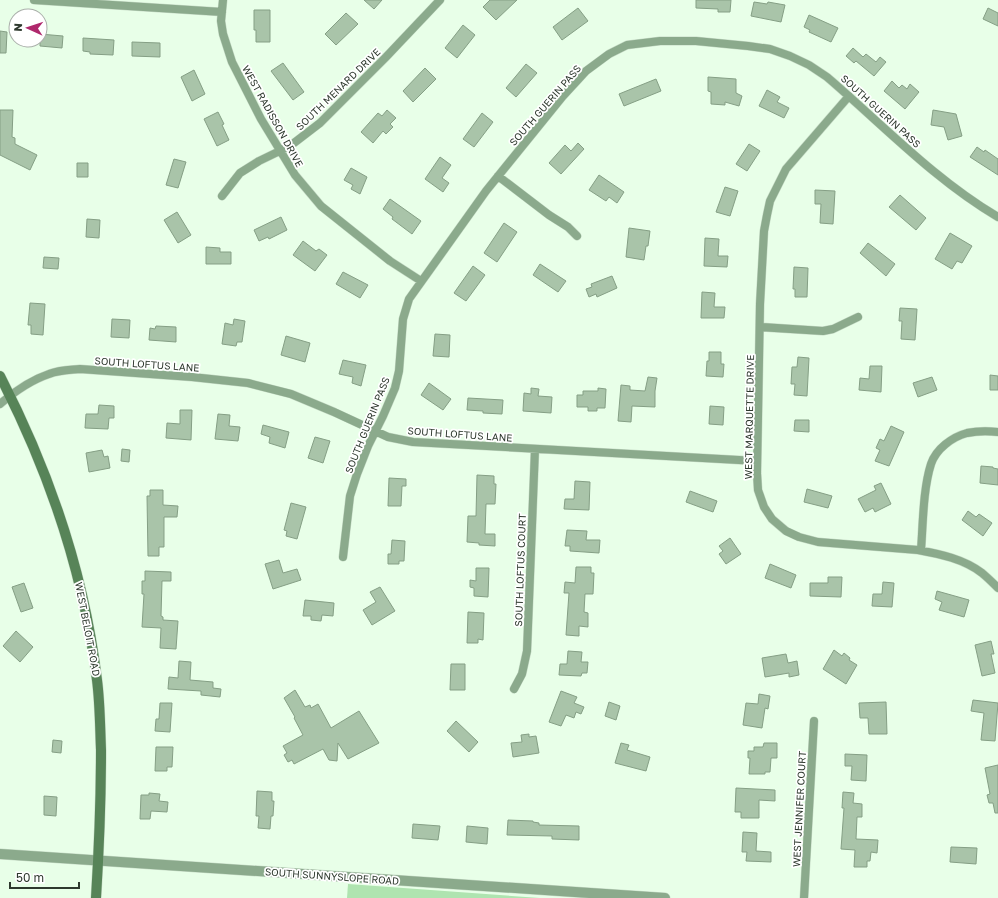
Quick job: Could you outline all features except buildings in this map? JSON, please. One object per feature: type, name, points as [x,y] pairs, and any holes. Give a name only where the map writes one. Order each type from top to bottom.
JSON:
[{"type":"main road","name":"WEST BELOIT ROAD","points":[[0,376],[36,452],[61,518],[69,543],[87,616],[98,681],[100,711],[101,764],[96,898]]},
{"type":"street","points":[[34,0],[222,12]]},
{"type":"street","name":"WEST RADISSON DRIVE","points":[[223,0],[221,22],[223,34],[232,62],[280,151],[295,175],[321,206],[390,261],[421,281]]},
{"type":"street","name":"SOUTH MENARD DRIVE","points":[[222,196],[240,173],[301,138],[320,123],[440,0]]},
{"type":"street","name":"SOUTH GUERIN PASS","points":[[343,557],[350,496],[357,474],[395,388],[399,371],[403,319],[409,298],[498,176],[558,102],[586,71],[608,54],[627,45],[660,41],[696,41],[770,49],[790,56],[809,65],[827,77],[948,183],[981,207],[998,217]]},
{"type":"street","name":"WEST MARQUETTE DRIVE","points":[[849,96],[786,169],[770,200],[764,231],[760,327],[757,462],[758,490],[764,508],[772,518],[786,531],[799,537],[818,542],[922,550],[951,557],[967,564],[981,573],[998,588]]},
{"type":"street","points":[[498,176],[549,215],[568,227],[577,236]]},
{"type":"street","points":[[760,327],[823,331],[833,329],[858,317]]},
{"type":"street","name":"SOUTH LOFTUS LANE","points":[[10,395],[49,374],[67,370],[88,370],[222,379],[248,383],[291,394],[328,409],[388,437],[413,442],[757,462]]},
{"type":"street","points":[[0,399],[10,395]]},
{"type":"street","points":[[0,404],[10,395]]},
{"type":"street","points":[[922,550],[928,478],[931,463],[938,452],[948,442],[967,433],[998,432]]},
{"type":"street","name":"SOUTH LOFTUS COURT","points":[[514,689],[522,674],[527,651],[535,449]]},
{"type":"street","name":"WEST JENNIFER COURT","points":[[804,898],[814,721]]},
{"type":"street","name":"SOUTH SUNNYSLOPE ROAD","points":[[0,854],[665,898]]},
{"type":"green space","points":[[348,884],[540,898],[347,898]]}]
